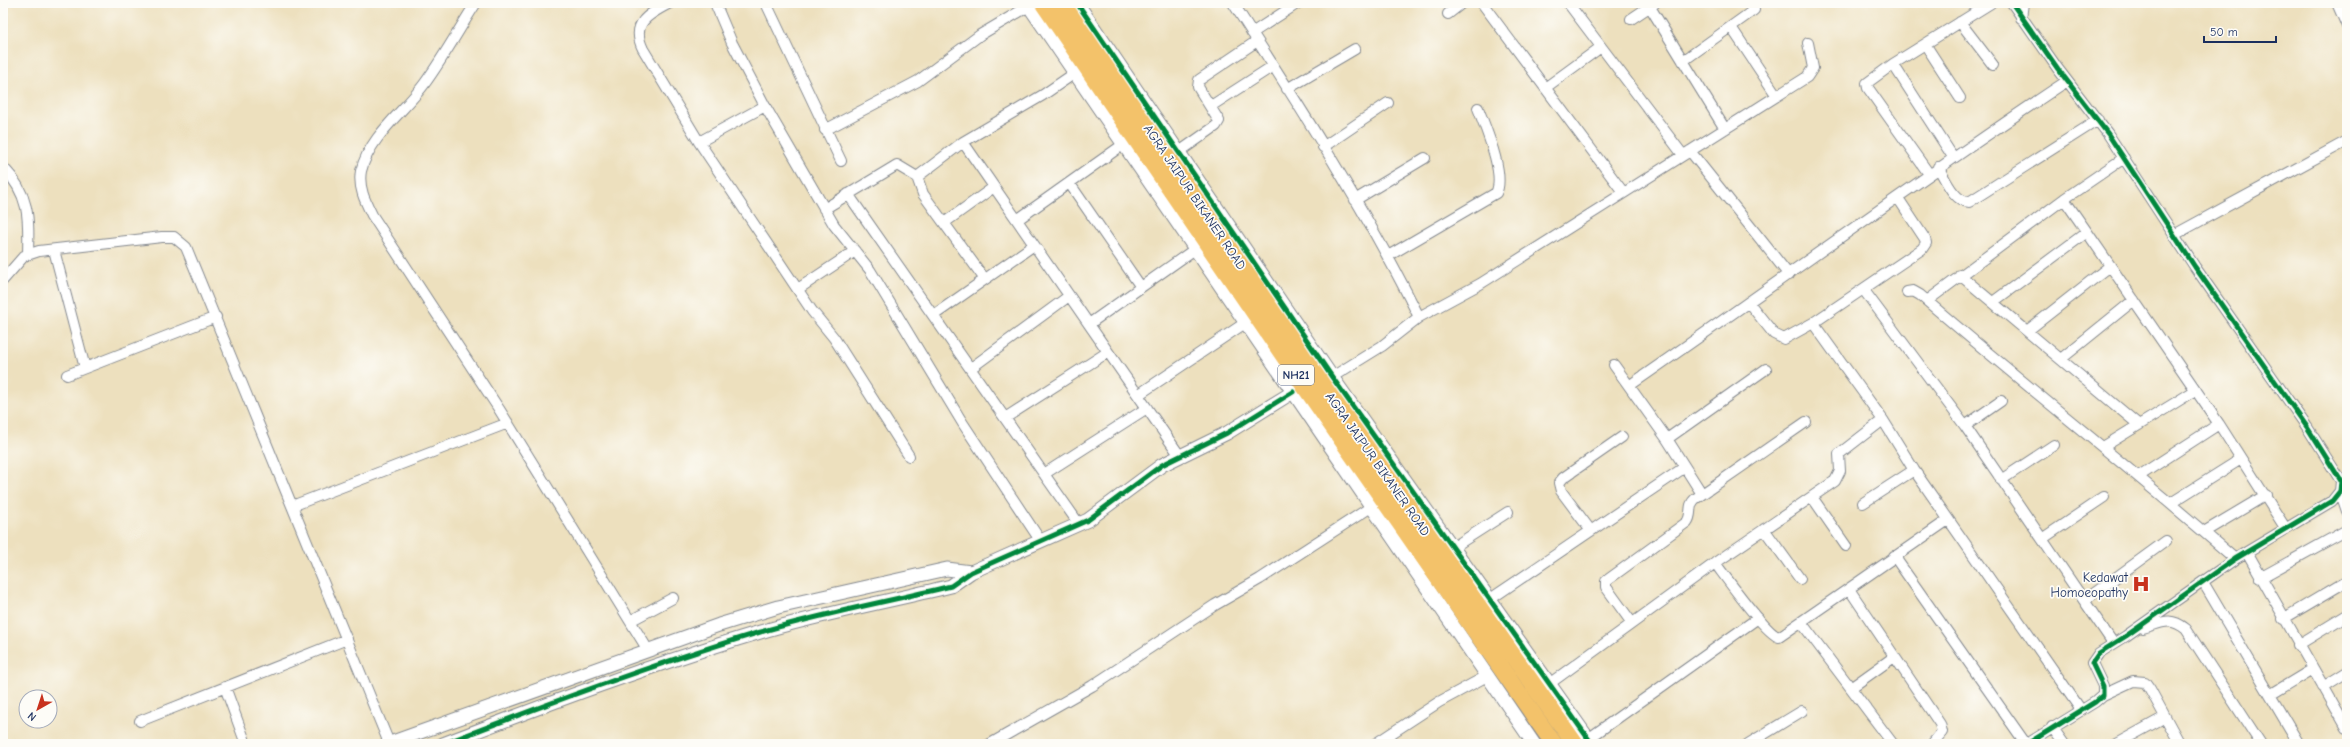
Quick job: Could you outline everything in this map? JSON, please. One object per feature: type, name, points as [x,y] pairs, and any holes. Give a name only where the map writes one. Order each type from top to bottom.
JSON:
[{"type":"highway","name":"AGRA JAIPUR BIKANER ROAD","points":[[1063,3],[1322,383],[1585,742]]},
{"type":"highway","name":"AGRA JAIPUR BIKANER ROAD","points":[[1033,4],[1298,378],[1554,744]]},
{"type":"street","points":[[476,3],[424,85],[393,119],[377,141],[365,162],[360,178],[365,201],[372,215],[508,423],[648,650]]},
{"type":"street","points":[[670,3],[652,13],[640,25],[637,35],[643,49],[699,142],[812,311],[834,338],[909,456]]},
{"type":"street","points":[[715,3],[732,43],[765,106],[824,209],[834,225],[870,270],[962,422],[1040,540]]},
{"type":"street","points":[[766,3],[841,161]]},
{"type":"street","points":[[1077,3],[1332,377],[1549,684],[1585,742],[1758,618]]},
{"type":"street","points":[[1233,3],[1287,89],[1308,119],[1388,256],[1419,317]]},
{"type":"street","points":[[1178,152],[1218,124],[1218,118],[1198,87],[1199,80],[1298,3]]},
{"type":"street","points":[[1448,14],[1462,3]]},
{"type":"street","points":[[1482,3],[1623,192]]},
{"type":"street","points":[[1568,3],[1601,47],[1686,153],[1789,275]]},
{"type":"street","points":[[1929,174],[1867,86],[1872,78],[1991,3]]},
{"type":"street","points":[[2012,3],[2021,18],[2067,81],[2098,120],[2174,235],[2336,471],[2341,481],[2347,511]]},
{"type":"street","points":[[2021,18],[2023,3]]},
{"type":"street","points":[[2337,3],[2347,26]]},
{"type":"street","points":[[825,130],[918,81],[980,35],[1033,4],[1075,73],[1534,744]]},
{"type":"street","points":[[1631,20],[1652,5],[1683,61],[1724,129]]},
{"type":"street","points":[[1683,61],[1754,10]]},
{"type":"street","points":[[1960,22],[1993,65]]},
{"type":"street","points":[[1731,27],[1777,96]]},
{"type":"street","points":[[1332,377],[1382,346],[1419,317],[1480,284],[1806,77],[1813,68],[1808,43]]},
{"type":"street","points":[[1925,44],[1960,98]]},
{"type":"street","points":[[1545,88],[1601,47]]},
{"type":"street","points":[[1287,89],[1356,48]]},
{"type":"street","points":[[1893,64],[1953,157]]},
{"type":"street","points":[[1210,106],[1273,66]]},
{"type":"street","points":[[917,176],[962,142],[1043,95],[1075,73]]},
{"type":"street","points":[[1629,386],[1898,198],[1938,167],[2067,81]]},
{"type":"street","points":[[1323,147],[1388,103]]},
{"type":"street","points":[[699,142],[765,106]]},
{"type":"street","points":[[1388,256],[1496,193],[1499,183],[1498,174],[1490,138],[1478,108]]},
{"type":"street","points":[[1938,167],[1958,198],[1963,202],[1969,202],[2098,120]]},
{"type":"street","points":[[2174,235],[2347,141]]},
{"type":"street","points":[[962,142],[1180,456]]},
{"type":"street","points":[[1017,220],[1070,184],[1124,144]]},
{"type":"street","points":[[1355,200],[1425,158]]},
{"type":"street","points":[[1928,301],[1960,275],[2064,199],[2124,158]]},
{"type":"street","points":[[824,209],[897,165],[917,176],[923,194],[984,278]]},
{"type":"street","points":[[3,167],[15,180],[23,195],[28,211],[28,254]]},
{"type":"street","points":[[1070,184],[1141,287]]},
{"type":"street","points":[[944,223],[994,187]]},
{"type":"street","points":[[848,194],[971,368],[1078,524]]},
{"type":"street","points":[[1749,303],[1780,338],[1788,337],[1922,249],[1926,243],[1920,230],[1898,198]]},
{"type":"street","points":[[2064,199],[2219,424],[2241,460],[2266,495],[2286,529]]},
{"type":"street","points":[[1993,302],[2087,232]]},
{"type":"street","points":[[3,280],[28,254],[174,238],[181,241],[188,251],[216,318],[388,744],[719,625],[778,607],[947,569],[971,572]]},
{"type":"street","points":[[934,315],[984,278],[1034,245]]},
{"type":"street","points":[[1089,324],[1195,249]]},
{"type":"street","points":[[54,250],[85,368]]},
{"type":"street","points":[[798,289],[855,251]]},
{"type":"street","points":[[2027,331],[2110,266]]},
{"type":"street","points":[[1960,275],[2140,425]]},
{"type":"street","points":[[1863,289],[1964,426],[2085,600],[2113,643]]},
{"type":"street","points":[[1907,292],[1916,292],[1928,301],[2030,389],[2139,476],[2236,559]]},
{"type":"street","points":[[971,368],[1069,296]]},
{"type":"street","points":[[2061,359],[2134,300]]},
{"type":"street","points":[[68,375],[216,318]]},
{"type":"street","points":[[1813,322],[1883,420],[1914,470],[1948,520],[2081,710]]},
{"type":"street","points":[[1138,395],[1245,323]]},
{"type":"street","points":[[1005,418],[1108,352]]},
{"type":"street","points":[[1614,365],[1667,439],[1702,494]]},
{"type":"street","points":[[1667,439],[1766,369]]},
{"type":"street","points":[[2103,447],[2196,390]]},
{"type":"street","points":[[443,744],[539,707],[761,632],[951,586],[971,572],[1040,540],[1088,520],[1162,465],[1227,433],[1292,392]]},
{"type":"street","points":[[1964,426],[2001,401]]},
{"type":"street","points":[[1044,474],[1147,408]]},
{"type":"street","points":[[1549,684],[1715,563],[1838,478],[1840,471],[1838,458],[1842,450],[1883,420]]},
{"type":"street","points":[[1632,623],[1605,583],[1687,522],[1690,517],[1691,504],[1702,494],[1806,422]]},
{"type":"street","points":[[292,506],[508,423]]},
{"type":"street","points":[[2139,476],[2219,424]]},
{"type":"street","points":[[1591,531],[1561,491],[1559,483],[1563,478],[1622,437]]},
{"type":"street","points":[[2001,480],[2054,445]]},
{"type":"street","points":[[2171,503],[2241,460]]},
{"type":"street","points":[[1489,600],[1686,467]]},
{"type":"street","points":[[1863,503],[1914,470]]},
{"type":"street","points":[[2204,532],[2266,495]]},
{"type":"street","points":[[2103,695],[2103,686],[2092,663],[2099,653],[2136,630],[2236,559],[2332,501],[2344,496]]},
{"type":"street","points":[[1812,497],[1846,546]]},
{"type":"street","points":[[2042,539],[2104,497]]},
{"type":"street","points":[[990,744],[1092,686],[1215,604],[1260,580],[1371,507]]},
{"type":"street","points":[[1452,548],[1508,512]]},
{"type":"street","points":[[1715,563],[1758,618],[1774,636],[1779,637],[1948,520]]},
{"type":"street","points":[[1764,530],[1800,579]]},
{"type":"street","points":[[2260,578],[2347,530]]},
{"type":"street","points":[[2085,600],[2166,541]]},
{"type":"street","points":[[2247,552],[2283,619],[2347,728]]},
{"type":"street","points":[[1894,556],[2027,744],[2103,695],[2134,681],[2140,680],[2150,688],[2180,744]]},
{"type":"street","points":[[2283,619],[2347,581]]},
{"type":"street","points":[[2203,582],[2299,744]]},
{"type":"street","points":[[1849,589],[1940,724],[1942,732],[1932,744]]},
{"type":"street","points":[[630,620],[673,598]]},
{"type":"street","points":[[2298,645],[2347,616]]},
{"type":"street","points":[[2136,630],[2165,621],[2176,622],[2186,629],[2261,744]]},
{"type":"street","points":[[1801,622],[1852,687],[1893,744]]},
{"type":"street","points":[[719,625],[724,644]]},
{"type":"street","points":[[140,721],[346,639]]},
{"type":"street","points":[[1852,687],[1894,657]]},
{"type":"street","points":[[2270,695],[2313,669]]},
{"type":"street","points":[[2323,687],[2347,672]]},
{"type":"street","points":[[1375,744],[1439,702],[1487,676]]},
{"type":"street","points":[[225,687],[246,744]]},
{"type":"street","points":[[1748,744],[1802,711]]},
{"type":"street","points":[[2116,744],[2165,717]]},
{"type":"street","points":[[2052,727],[2064,744]]},
{"type":"cycle path","points":[[1077,3],[1332,377],[1592,744]]},
{"type":"cycle path","points":[[2012,3],[2058,69],[2108,134],[2195,267],[2307,427],[2341,481],[2340,491],[2332,501],[2235,559],[2126,636],[2099,653],[2092,663],[2103,686],[2103,695],[2095,702],[2027,744]]},
{"type":"cycle path","points":[[443,744],[521,714],[717,645],[805,620],[951,586],[971,572],[1088,520],[1162,465],[1227,433],[1293,392]]},
{"type":"place","name":"Kedawat Homoeopathy","points":[[2141,584]]}]
